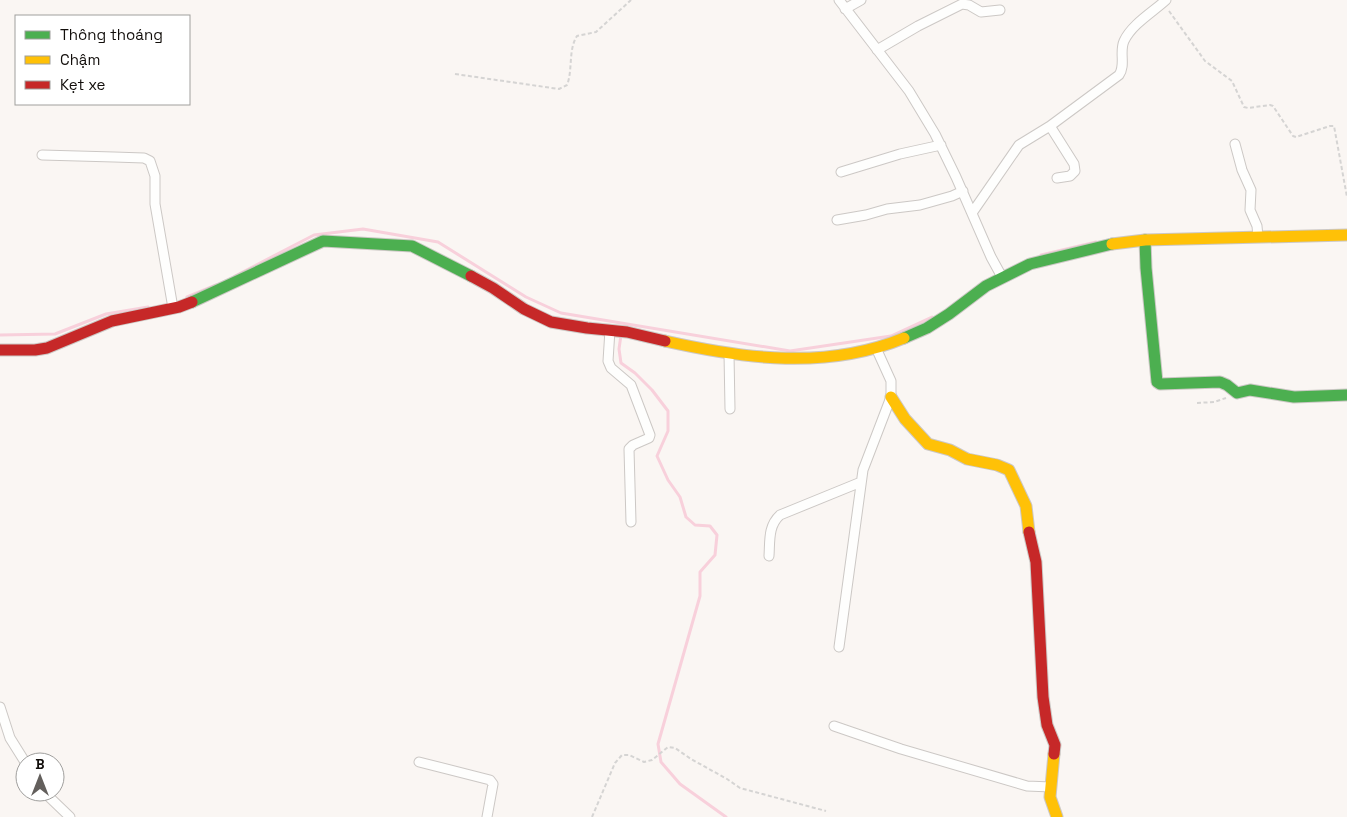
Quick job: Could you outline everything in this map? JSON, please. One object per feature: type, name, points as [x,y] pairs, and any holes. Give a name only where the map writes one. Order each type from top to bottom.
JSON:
[{"type":"street","points":[[839,0],[909,91],[941,145],[998,271]]},
{"type":"street","points":[[845,9],[861,0]]},
{"type":"street","points":[[972,213],[1016,149],[1119,75],[1122,66],[1122,47],[1125,40],[1132,31],[1165,1]]},
{"type":"street","points":[[877,50],[918,26],[962,4],[969,5],[980,12],[1000,10]]},
{"type":"street","points":[[1050,126],[1074,164],[1074,171],[1070,176],[1057,178]]},
{"type":"street","points":[[1235,144],[1242,170],[1251,190],[1250,210],[1258,226],[1258,237]]},
{"type":"street","points":[[841,172],[900,154],[941,145]]},
{"type":"street","points":[[42,155],[144,158],[150,160],[155,176],[155,204],[172,302]]},
{"type":"street","points":[[837,220],[866,216],[887,209],[920,205],[963,191]]},
{"type":"street","points":[[0,350],[46,348],[112,321],[230,286],[319,242],[412,246],[493,288],[524,309],[545,320],[568,325],[628,332],[688,347],[729,354],[791,359],[835,356],[876,348],[927,328],[986,286],[998,271],[1050,258],[1124,242],[1145,240],[1347,235]]},
{"type":"street","points":[[1145,240],[1157,382],[1160,384],[1220,382],[1237,393],[1246,389],[1255,389],[1285,396],[1347,395]]},
{"type":"street","points":[[610,330],[608,361],[611,368],[631,385],[650,435],[644,441],[633,445],[629,449],[631,522]]},
{"type":"street","points":[[839,647],[863,470],[891,397],[891,381],[876,348]]},
{"type":"street","points":[[729,354],[730,409]]},
{"type":"street","points":[[891,397],[905,419],[928,444],[950,450],[967,459],[997,465],[1009,470],[1026,506],[1030,541],[1036,562],[1043,697],[1047,725],[1055,745],[1050,797],[1057,817]]},
{"type":"street","points":[[769,556],[771,527],[780,515],[861,482]]},
{"type":"street","points":[[0,707],[10,738],[19,752]]},
{"type":"street","points":[[834,726],[902,749],[1020,784],[1051,787]]},
{"type":"street","points":[[419,762],[490,780],[493,784],[487,817]]},
{"type":"street","points":[[54,802],[70,817]]},
{"type":"path","points":[[455,74],[559,89],[567,85],[571,76],[574,41],[577,36],[596,32],[631,0]]},
{"type":"path","points":[[1165,1],[1205,61],[1232,81],[1244,107],[1270,104],[1274,106],[1293,136],[1296,137],[1334,126],[1347,197]]},
{"type":"path","points":[[1197,403],[1222,400],[1237,393]]},
{"type":"path","points":[[592,817],[615,763],[622,755],[629,755],[644,762],[652,760],[668,747],[675,748],[740,788],[826,811]]},
{"type":"waterway","points":[[235,276],[314,235],[363,229],[438,242],[526,297],[561,313],[790,351],[891,336],[932,317]]},
{"type":"waterway","points":[[1041,255],[1096,242]]},
{"type":"waterway","points":[[187,297],[216,285]]},
{"type":"waterway","points":[[0,335],[55,334],[106,314],[148,307]]},
{"type":"waterway","points":[[621,335],[619,349],[621,363],[635,373],[652,390],[668,411],[668,431],[657,456],[668,480],[680,497],[686,517],[695,525],[710,526],[717,535],[715,555],[700,572],[700,596],[658,744],[661,762],[680,784],[726,817]]},
{"type":"traffic: fast","points":[[1145,240],[1157,382],[1160,384],[1220,382],[1237,393],[1250,390],[1294,397],[1347,395]]},
{"type":"traffic: fast","points":[[192,302],[323,241],[412,246],[471,276]]},
{"type":"traffic: fast","points":[[904,338],[927,328],[986,286],[1030,264],[1112,244]]},
{"type":"traffic: slow","points":[[1112,244],[1145,240],[1347,235]]},
{"type":"traffic: slow","points":[[665,341],[725,353],[786,358],[816,358],[875,348],[904,338]]},
{"type":"traffic: slow","points":[[891,397],[905,419],[928,444],[950,450],[967,459],[997,465],[1009,470],[1026,506],[1029,532]]},
{"type":"traffic: slow","points":[[1054,754],[1050,797],[1057,817]]},
{"type":"traffic: jam","points":[[471,276],[524,309],[551,322],[627,332],[665,341]]},
{"type":"traffic: jam","points":[[0,350],[47,348],[112,321],[179,307],[192,302]]},
{"type":"traffic: jam","points":[[1029,532],[1036,562],[1043,697],[1047,725],[1055,745],[1054,754]]}]
